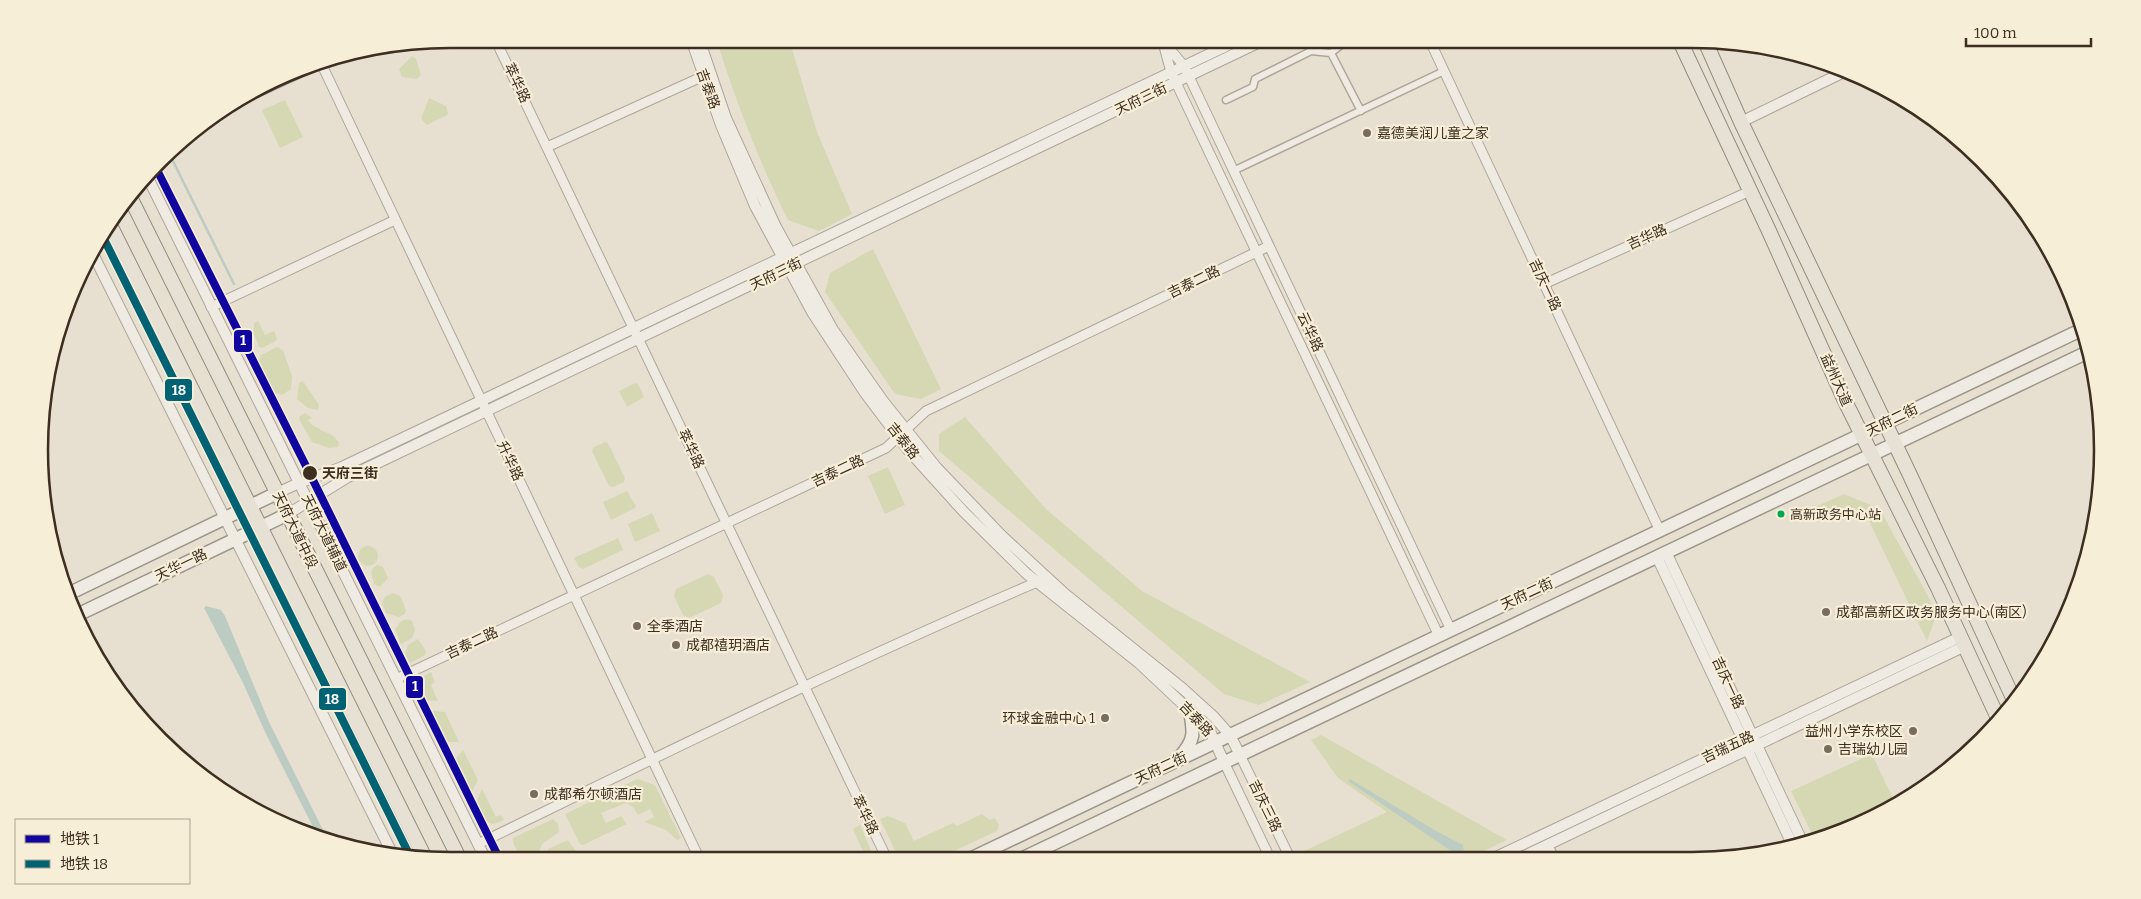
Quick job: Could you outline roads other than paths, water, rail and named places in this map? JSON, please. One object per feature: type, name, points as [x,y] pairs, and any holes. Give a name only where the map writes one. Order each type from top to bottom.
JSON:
[{"type":"main road","name":"益州大道","points":[[1683,48],[1862,435],[1996,713]]},
{"type":"main road","name":"益州大道","points":[[1709,48],[1741,122],[1895,444],[2011,693]]},
{"type":"main road","name":"天府大道中段","points":[[133,203],[456,852]]},
{"type":"main road","points":[[112,230],[421,851]]},
{"type":"main road","name":"天府二街","points":[[985,852],[2076,332]]},
{"type":"main road","name":"天府二街","points":[[1036,852],[2082,355]]},
{"type":"main road","points":[[74,591],[277,493]]},
{"type":"main road","name":"天华一路","points":[[82,612],[288,514]]},
{"type":"main road","points":[[1164,767],[1179,758],[1190,746],[1194,731],[1190,712]]},
{"type":"street","name":"萃华路","points":[[499,48],[883,852]]},
{"type":"street","name":"吉泰路","points":[[695,48],[707,74]]},
{"type":"street","name":"吉泰路","points":[[701,48],[721,125],[755,206],[788,256],[812,312],[865,393],[898,437],[964,512],[1139,663],[1210,731],[1224,762]]},
{"type":"street","name":"云华路","points":[[1165,48],[1176,82],[1439,636]]},
{"type":"street","name":"云华路","points":[[1169,48],[1184,66],[1451,630]]},
{"type":"street","name":"天府三街","points":[[277,493],[299,482],[342,467],[1222,48]]},
{"type":"street","name":"天府三街","points":[[288,514],[348,477],[1248,48]]},
{"type":"street","points":[[1226,100],[1253,87],[1255,79],[1311,51],[1331,53],[1337,48]]},
{"type":"street","name":"吉庆一路","points":[[1433,48],[1660,531]]},
{"type":"street","points":[[1331,53],[1360,110]]},
{"type":"street","name":"升华路","points":[[323,68],[696,852]]},
{"type":"street","points":[[1233,171],[1444,71]]},
{"type":"street","points":[[547,147],[707,74]]},
{"type":"street","points":[[1741,122],[1837,75]]},
{"type":"street","name":"天府大道辅道","points":[[150,181],[482,852]]},
{"type":"street","name":"吉华路","points":[[1544,284],[1750,191]]},
{"type":"street","points":[[212,307],[395,220]]},
{"type":"street","name":"吉泰二路","points":[[396,679],[886,448],[926,411],[1269,246]]},
{"type":"street","points":[[96,259],[389,847]]},
{"type":"street","name":"吉泰路","points":[[793,266],[833,330],[877,393],[936,466],[975,509],[1043,580],[1182,688],[1230,735],[1240,755]]},
{"type":"street","name":"吉庆一路","points":[[1662,554],[1750,743],[1790,839]]},
{"type":"street","points":[[478,844],[803,687],[930,628],[1043,580]]},
{"type":"street","name":"吉瑞五路","points":[[1532,852],[1750,743],[1962,642]]},
{"type":"street","name":"吉庆一路","points":[[1750,743],[1799,837]]},
{"type":"street","name":"吉瑞五路","points":[[1507,852],[1750,743]]},
{"type":"street","name":"吉庆三路","points":[[1240,755],[1287,852]]},
{"type":"street","name":"吉庆三路","points":[[1224,762],[1267,852]]},
{"type":"street","points":[[1547,845],[1550,852]]},
{"type":"waterway","points":[[172,159],[234,284]]},
{"type":"tunnel","points":[[1758,760],[1795,838]]},
{"type":"metro line","name":"1","points":[[158,172],[309,472],[496,852]]},
{"type":"metro line","name":"18","points":[[105,241],[407,849]]},
{"type":"place","name":"嘉德美润儿童之家","points":[[1367,133]]},
{"type":"place","name":"天府三街","points":[[310,473]]},
{"type":"place","name":"高新政务中心站","points":[[1781,514]]},
{"type":"place","name":"成都高新区政务服务中心(南区)","points":[[1826,612]]},
{"type":"place","name":"全季酒店","points":[[637,626]]},
{"type":"place","name":"成都禧玥酒店","points":[[676,645]]},
{"type":"place","name":"环球金融中心 1","points":[[1105,718]]},
{"type":"place","name":"益州小学东校区","points":[[1913,731]]},
{"type":"place","name":"吉瑞幼儿园","points":[[1828,749]]},
{"type":"place","name":"成都希尔顿酒店","points":[[534,794]]}]
